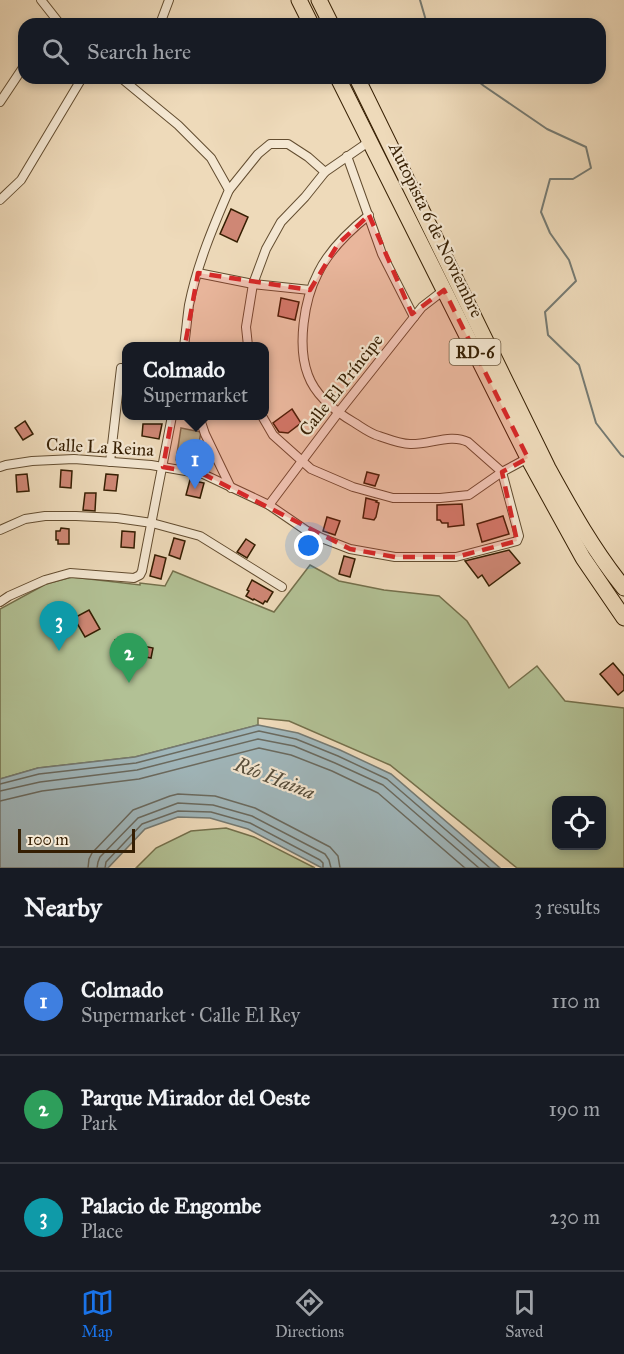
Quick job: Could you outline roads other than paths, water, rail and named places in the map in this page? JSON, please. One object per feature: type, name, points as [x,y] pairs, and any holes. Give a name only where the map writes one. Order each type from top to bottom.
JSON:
[{"type":"highway","points":[[300,0],[308,18]]},
{"type":"highway","points":[[319,0],[328,18]]},
{"type":"highway","name":"Autopista 6 de Noviembre","points":[[341,84],[528,458],[583,558],[624,618]]},
{"type":"highway","name":"Autopista 6 de Noviembre","points":[[360,84],[548,468],[589,538],[624,588]]},
{"type":"street","points":[[41,0],[53,18]]},
{"type":"street","points":[[162,18],[170,0]]},
{"type":"street","points":[[0,102],[18,75]]},
{"type":"street","points":[[2,195],[21,180],[78,84]]},
{"type":"street","points":[[128,84],[178,125],[211,158],[229,190]]},
{"type":"street","points":[[248,342],[246,327],[253,284],[266,249],[281,222],[325,172],[370,141]]},
{"type":"street","points":[[184,342],[190,304],[210,234],[229,190],[258,154],[270,144],[288,144],[325,172]]},
{"type":"street","points":[[347,156],[382,254],[414,317]]},
{"type":"street","points":[[369,215],[338,244],[319,271],[310,290],[302,336],[308,375],[321,395],[338,413],[376,436],[409,444],[462,439],[502,472]]},
{"type":"street","points":[[198,273],[253,284],[310,290]]},
{"type":"street","name":"Calle El Príncipe","points":[[268,505],[422,307],[444,290]]},
{"type":"street","points":[[110,462],[121,368]]},
{"type":"street","points":[[0,602],[45,580],[70,573],[134,578],[140,575],[171,420]]},
{"type":"street","points":[[200,420],[231,488]]},
{"type":"street","points":[[264,420],[273,435],[310,469],[353,488],[393,498],[440,498],[469,495],[502,472],[528,458]]},
{"type":"street","name":"Calle La Reina","points":[[0,467],[32,461],[74,459],[163,467],[203,474],[268,505],[324,540],[350,549],[395,557],[456,557],[518,539],[502,472]]},
{"type":"street","points":[[0,530],[25,519],[45,516],[117,518],[152,523],[200,536],[282,587]]},
{"type":"water","name":"Río Haina","points":[[258,725],[298,733],[391,774],[500,868],[322,868],[248,829],[210,818],[178,817],[145,829],[108,868],[0,868],[0,779],[38,768],[135,757]]},
{"type":"waterway","points":[[420,0],[425,18]]},
{"type":"waterway","points":[[482,84],[547,129],[586,147],[591,168],[573,179],[550,179],[541,212],[550,233],[569,260],[576,281],[545,312],[548,335],[579,365],[596,423],[624,457]]},
{"type":"place","name":"Colmado","points":[[195,489]]},
{"type":"place","name":"Palacio de Engombe","points":[[59,651]]},
{"type":"place","name":"Parque Mirador del Oeste","points":[[129,683]]}]
